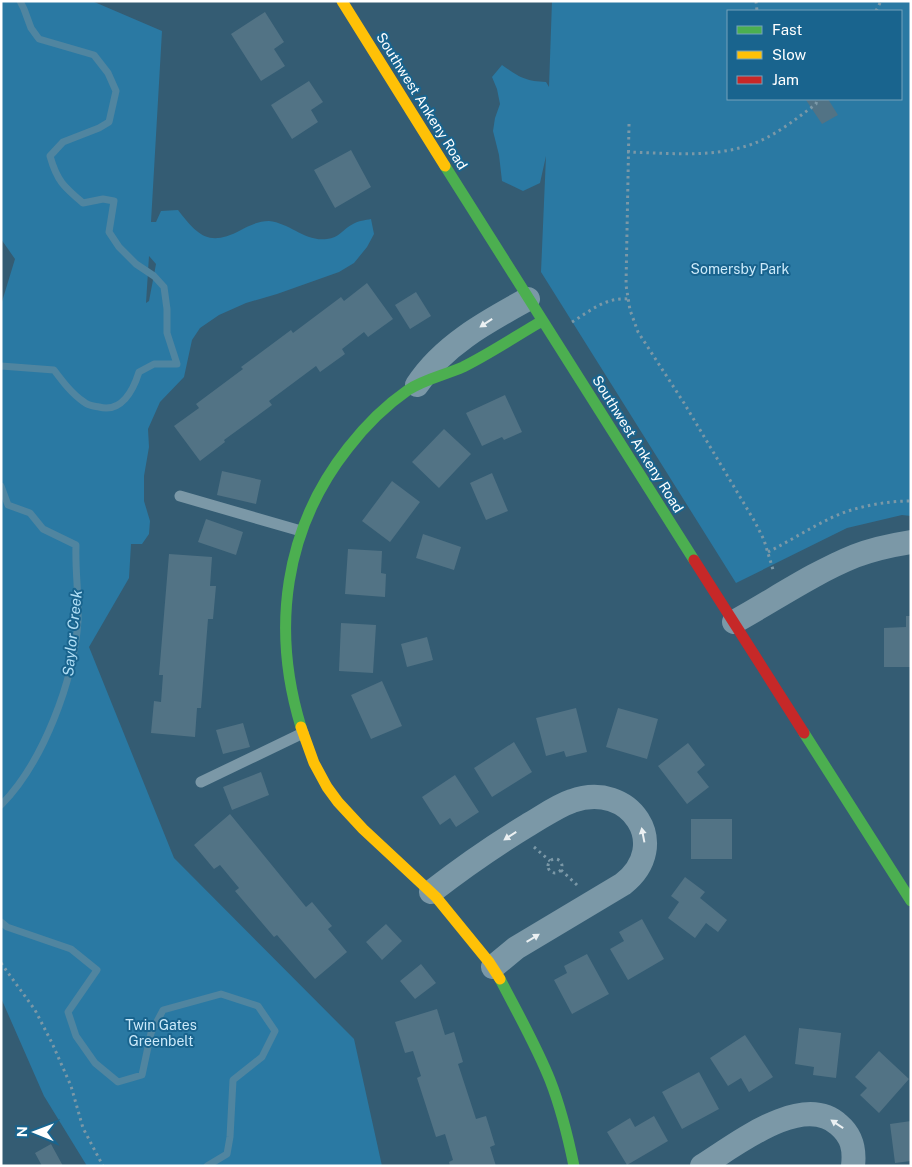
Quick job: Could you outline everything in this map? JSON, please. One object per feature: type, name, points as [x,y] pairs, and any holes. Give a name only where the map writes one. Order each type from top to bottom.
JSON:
[{"type":"street","name":"Southwest Ankeny Road","points":[[342,1],[528,299],[911,901]]},
{"type":"street","points":[[418,385],[430,367],[450,349],[492,319],[528,299]]},
{"type":"street","points":[[542,321],[454,371],[418,385],[393,402],[370,422],[342,455],[320,491],[301,531],[290,571],[286,607],[286,648],[290,689],[303,733],[328,788],[350,816],[431,892],[493,967],[534,1041],[554,1088],[570,1138],[574,1166]]},
{"type":"street","points":[[734,622],[855,556],[886,546],[911,542]]},
{"type":"street","points":[[431,892],[456,872],[512,835],[572,801],[605,797],[623,804],[634,813],[644,832],[645,848],[641,864],[632,877],[516,948],[493,967]]},
{"type":"street","points":[[702,1166],[759,1130],[782,1119],[800,1114],[820,1115],[837,1122],[846,1131],[855,1152],[853,1166]]},
{"type":"lane","points":[[180,496],[301,531]]},
{"type":"lane","points":[[201,782],[303,733]]},
{"type":"path","points":[[627,152],[718,152],[748,146],[767,138],[786,126],[816,104],[817,100]]},
{"type":"path","points":[[628,124],[626,285],[630,310],[638,332],[684,403],[755,522],[768,552],[782,595]]},
{"type":"path","points":[[551,334],[597,306],[617,298],[628,299]]},
{"type":"path","points":[[768,552],[830,518],[867,506],[894,501],[911,501]]},
{"type":"path","points":[[559,860],[562,867],[559,871],[553,872],[550,870],[549,862],[559,860]]},
{"type":"path","points":[[1,963],[35,1010],[52,1043],[71,1086],[83,1128],[103,1166]]},
{"type":"green space","name":"Twin Gates Greenbelt","points":[[1,1],[92,1],[162,31],[151,222],[156,222],[161,211],[178,210],[198,232],[212,238],[220,238],[255,224],[269,221],[277,222],[312,238],[327,239],[335,237],[355,223],[371,219],[374,234],[367,247],[354,263],[339,272],[246,303],[219,315],[200,328],[192,340],[184,377],[160,402],[148,429],[149,447],[144,476],[144,501],[150,521],[149,534],[142,544],[131,544],[129,578],[89,647],[174,858],[354,1039],[382,1166],[87,1166],[44,1096],[1,998],[1,305],[15,259],[1,239]],"holes":[[[149,256],[156,264],[149,301],[146,303]]]},
{"type":"green space","name":"Somersby Park","points":[[552,1],[911,1],[911,516],[902,515],[847,528],[736,583],[541,272],[546,156],[540,183],[523,191],[502,181],[499,155],[493,131],[500,104],[492,77],[502,65],[522,78],[546,82],[549,87]]},
{"type":"building","points":[[265,12],[284,42],[274,49],[285,66],[261,81],[231,34]]},
{"type":"building","points":[[309,81],[323,102],[311,110],[318,122],[292,139],[271,105]]},
{"type":"building","points":[[806,100],[829,100],[838,115],[822,124]]},
{"type":"building","points":[[351,150],[371,187],[335,208],[314,170]]},
{"type":"building","points":[[367,283],[393,319],[368,337],[364,332],[342,349],[345,354],[320,372],[316,366],[269,401],[272,405],[224,440],[225,442],[200,461],[174,426],[199,408],[196,404],[243,369],[241,367],[291,330],[293,333],[341,297],[344,301]]},
{"type":"building","points":[[416,292],[431,316],[410,329],[395,305]]},
{"type":"building","points":[[505,395],[522,432],[504,440],[502,437],[482,446],[466,413]]},
{"type":"building","points":[[444,429],[471,454],[439,488],[412,462]]},
{"type":"building","points":[[222,471],[261,480],[256,504],[217,495]]},
{"type":"building","points":[[492,473],[508,511],[486,520],[470,483]]},
{"type":"building","points":[[392,481],[420,502],[390,542],[362,521]]},
{"type":"building","points":[[206,519],[243,532],[236,555],[198,542]]},
{"type":"building","points":[[423,534],[461,547],[454,570],[416,558]]},
{"type":"building","points":[[348,549],[382,551],[381,573],[386,574],[385,597],[345,594]]},
{"type":"building","points":[[169,554],[212,557],[210,586],[216,586],[213,619],[208,619],[201,708],[197,708],[195,737],[151,733],[154,701],[161,702],[163,675],[159,675]]},
{"type":"building","points":[[906,616],[911,616],[911,667],[884,667],[884,628],[906,627]]},
{"type":"building","points":[[341,623],[376,625],[373,673],[339,671]]},
{"type":"building","points":[[427,637],[433,660],[407,667],[401,644]]},
{"type":"building","points":[[382,681],[402,726],[371,739],[351,695]]},
{"type":"building","points":[[576,708],[587,752],[566,757],[564,751],[546,756],[536,718]]},
{"type":"building","points":[[618,708],[658,719],[647,759],[606,747]]},
{"type":"building","points":[[243,723],[250,747],[223,754],[216,730]]},
{"type":"building","points":[[514,742],[532,772],[492,797],[474,768]]},
{"type":"building","points":[[688,743],[705,765],[697,772],[709,787],[687,804],[658,766]]},
{"type":"building","points":[[261,772],[269,795],[232,810],[223,787]]},
{"type":"building","points":[[455,775],[479,812],[456,827],[450,818],[440,825],[422,797]]},
{"type":"building","points":[[230,814],[306,907],[312,902],[332,926],[328,929],[347,952],[315,979],[277,935],[274,937],[235,891],[239,888],[220,865],[214,869],[194,845]]},
{"type":"building","points":[[691,819],[732,819],[732,859],[691,859]]},
{"type":"building","points":[[685,877],[705,892],[700,898],[727,920],[718,932],[706,923],[695,938],[668,918],[679,902],[671,896]]},
{"type":"building","points":[[642,919],[664,959],[628,980],[610,949],[624,941],[619,932]]},
{"type":"building","points":[[386,924],[402,941],[382,960],[366,942]]},
{"type":"building","points":[[587,954],[609,994],[572,1014],[554,980],[567,973],[564,966]]},
{"type":"building","points":[[421,964],[436,983],[415,999],[400,981]]},
{"type":"building","points":[[437,1009],[445,1035],[454,1032],[463,1062],[458,1064],[476,1119],[486,1116],[495,1145],[490,1147],[496,1166],[450,1166],[449,1162],[453,1160],[445,1134],[436,1137],[417,1078],[421,1076],[413,1051],[405,1053],[395,1022]]},
{"type":"building","points":[[799,1028],[841,1033],[836,1078],[813,1075],[814,1067],[795,1064]]},
{"type":"building","points":[[745,1035],[773,1077],[749,1092],[741,1078],[728,1086],[710,1058]]},
{"type":"building","points":[[879,1051],[909,1079],[879,1113],[860,1095],[867,1088],[855,1077]]},
{"type":"building","points":[[699,1072],[719,1109],[682,1129],[662,1092]]},
{"type":"building","points":[[654,1116],[668,1141],[627,1165],[607,1132],[630,1118],[635,1127]]},
{"type":"building","points":[[911,1121],[911,1161],[895,1163],[890,1124]]},
{"type":"building","points":[[51,1144],[63,1166],[42,1166],[35,1153]]},
{"type":"waterway","name":"Saylor Creek","points":[[1,366],[54,370],[80,399],[91,406],[107,408],[114,407],[125,399],[130,393],[139,372],[154,364],[177,364],[167,333],[167,309],[164,287],[154,276],[136,264],[119,247],[109,232],[114,201],[103,199],[83,203],[62,183],[55,172],[50,156],[63,142],[99,128],[109,122],[116,91],[108,73],[94,55],[39,39],[31,28],[20,1]]},
{"type":"waterway","name":"Saylor Creek","points":[[1,486],[8,505],[30,513],[43,529],[76,545],[78,611],[75,644],[70,669],[54,719],[30,767],[1,805]]},
{"type":"waterway","name":"Saylor Creek","points":[[1,922],[7,927],[71,949],[97,970],[68,1012],[76,1036],[95,1063],[118,1082],[142,1075],[151,1033],[163,1010],[221,994],[258,1006],[275,1031],[262,1057],[233,1080],[230,1137],[227,1154],[207,1166]]},
{"type":"traffic: fast","points":[[445,166],[694,560]]},
{"type":"traffic: fast","points":[[301,727],[292,690],[287,653],[286,617],[289,581],[297,546],[309,512],[326,479],[361,432],[383,410],[408,390],[473,362],[542,321]]},
{"type":"traffic: fast","points":[[804,733],[911,901]]},
{"type":"traffic: fast","points":[[500,979],[545,1067],[558,1101],[574,1166]]},
{"type":"traffic: slow","points":[[342,1],[445,166]]},
{"type":"traffic: slow","points":[[301,727],[314,763],[327,787],[338,802],[363,829],[436,897],[489,962],[500,979]]},
{"type":"traffic: jam","points":[[694,560],[804,733]]}]
